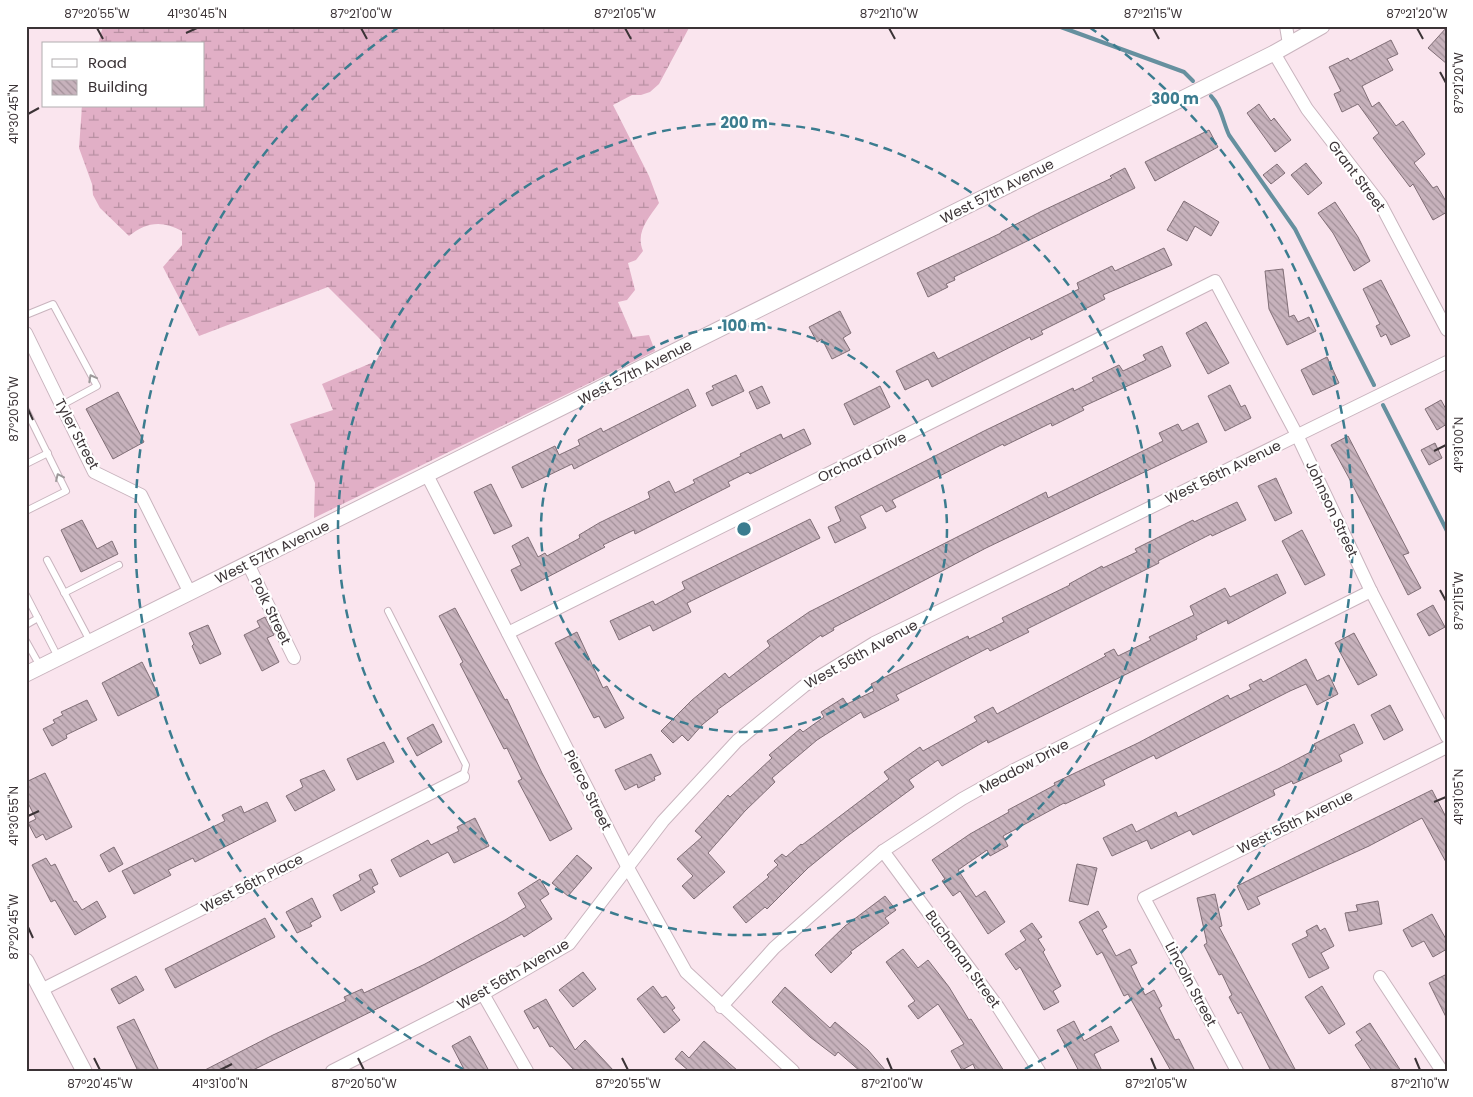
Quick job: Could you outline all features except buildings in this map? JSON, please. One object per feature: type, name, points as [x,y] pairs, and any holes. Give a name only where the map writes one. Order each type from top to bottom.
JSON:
[{"type":"street","points":[[1286,26],[1289,44]]},
{"type":"street","name":"West 57th Avenue","points":[[26,674],[1274,53],[1322,26]]},
{"type":"street","name":"Grant Street","points":[[1274,53],[1307,109],[1380,204],[1447,330]]},
{"type":"street","name":"Johnson Street","points":[[1215,281],[1297,435],[1371,591],[1447,737]]},
{"type":"street","name":"Orchard Drive","points":[[508,633],[1215,281]]},
{"type":"street","name":"Tyler Street","points":[[26,333],[94,472],[141,495],[190,593]]},
{"type":"street","name":"West 56th Avenue","points":[[332,1071],[483,994],[569,944],[663,821],[737,741],[804,686],[874,643],[1447,362]]},
{"type":"street","name":"Pierce Street","points":[[427,476],[628,868],[686,972],[721,1007],[793,1071]]},
{"type":"street","name":"Polk Street","points":[[248,564],[294,658]]},
{"type":"street","name":"Meadow Drive","points":[[721,1007],[774,948],[883,851],[962,799],[1012,771],[1371,591]]},
{"type":"street","name":"West 55th Avenue","points":[[1144,898],[1447,747]]},
{"type":"street","name":"West 56th Place","points":[[42,990],[463,777]]},
{"type":"street","name":"Buchanan Street","points":[[883,851],[998,1007],[1039,1071]]},
{"type":"street","name":"Lincoln Street","points":[[1144,898],[1237,1071]]},
{"type":"street","points":[[26,961],[84,1071]]},
{"type":"street","points":[[1380,977],[1442,1071]]},
{"type":"street","points":[[483,994],[527,1071]]},
{"type":"lane","points":[[26,315],[53,304],[97,386],[62,405]]},
{"type":"lane","points":[[26,410],[66,492],[26,511]]},
{"type":"lane","points":[[26,464],[48,453]]},
{"type":"lane","points":[[47,560],[91,642]]},
{"type":"lane","points":[[64,592],[119,565]]},
{"type":"lane","points":[[26,595],[59,658]]},
{"type":"lane","points":[[388,611],[466,765],[463,777]]},
{"type":"lane","points":[[26,625],[38,618]]},
{"type":"lane","points":[[26,641],[41,667]]},
{"type":"green space","points":[[103,26],[690,26],[659,84],[650,92],[632,95],[613,105],[649,176],[659,203],[642,231],[641,244],[643,251],[636,260],[628,263],[635,290],[627,300],[618,302],[633,337],[649,335],[655,351],[314,518],[315,483],[290,424],[333,410],[322,384],[376,361],[382,350],[380,339],[328,287],[199,336],[163,267],[182,245],[182,231],[168,225],[154,224],[135,231],[129,236],[100,208],[93,195],[92,184],[79,148],[82,108],[205,108],[205,42],[99,42]]},
{"type":"waterway","points":[[1058,26],[1184,72],[1193,81]]},
{"type":"waterway","points":[[1211,96],[1220,109],[1229,135],[1295,229],[1374,385]]},
{"type":"waterway","points":[[1383,405],[1447,531]]}]
